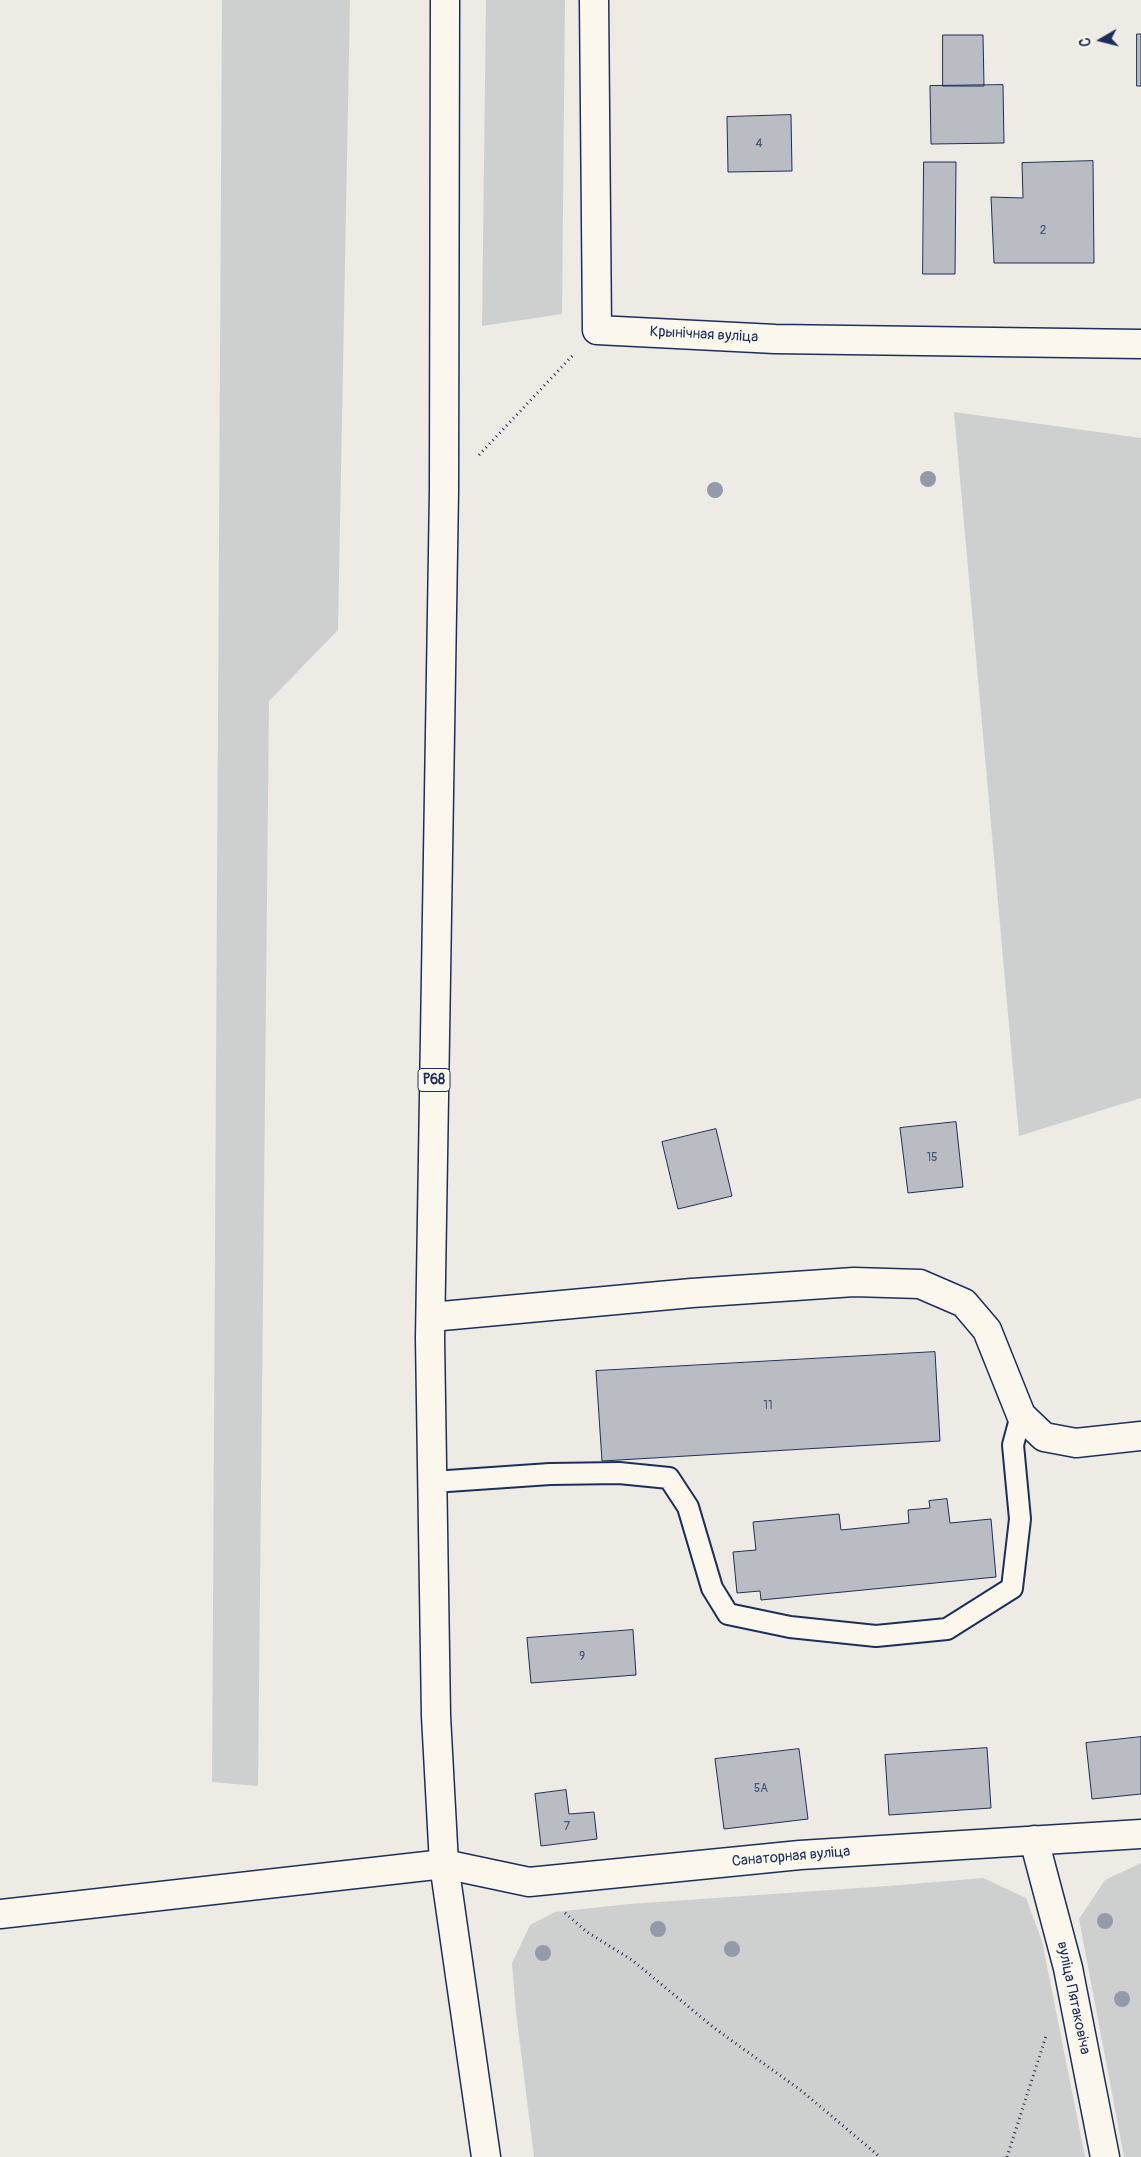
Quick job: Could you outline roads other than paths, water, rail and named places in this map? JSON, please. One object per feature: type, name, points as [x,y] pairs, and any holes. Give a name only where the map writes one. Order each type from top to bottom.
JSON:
[{"type":"street","name":"Р68","points":[[444,0],[444,491],[431,1317],[436,1716],[444,1864],[486,2157]]},
{"type":"street","name":"Крынічная вуліца","points":[[594,0],[597,330],[784,339],[1141,344]]},
{"type":"street","points":[[431,1317],[692,1293],[844,1282],[920,1284],[964,1303],[987,1330],[1021,1415],[1044,1437],[1076,1444],[1141,1436]]},
{"type":"street","name":"Санаторная вуліца","points":[[0,1914],[444,1864],[529,1882],[800,1855],[1141,1834]]},
{"type":"street","name":"вуліца Пятаковіча","points":[[1034,1840],[1068,1968],[1105,2157]]},
{"type":"lane","points":[[433,1482],[550,1474],[619,1473],[670,1478],[688,1507],[712,1588],[728,1614],[790,1627],[876,1636],[947,1628],[1012,1588],[1020,1519],[1014,1445],[1021,1415]]}]
